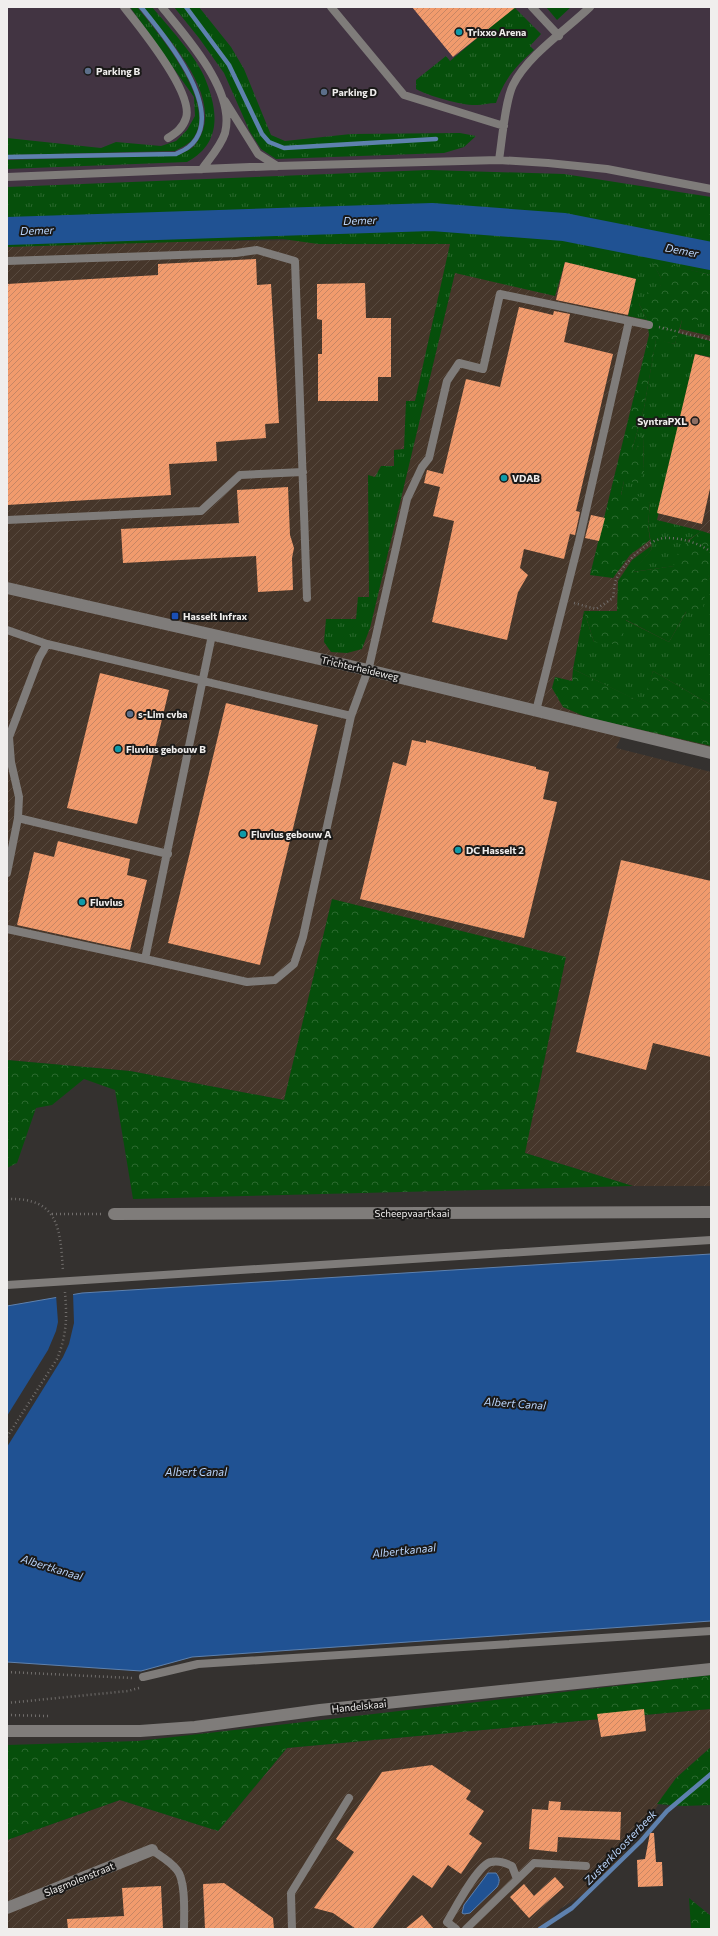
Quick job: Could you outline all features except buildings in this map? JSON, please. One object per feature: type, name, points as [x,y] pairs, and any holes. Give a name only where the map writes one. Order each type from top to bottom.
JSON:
[{"type":"street","name":"Trichterheideweg","points":[[7,588],[368,670],[711,753]]},
{"type":"street","name":"Scheepvaartkaai","points":[[114,1214],[711,1212]]},
{"type":"street","name":"Handelskaai","points":[[7,1731],[140,1731],[194,1727],[320,1710],[711,1669]]},
{"type":"street","name":"Slagmolenstraat","points":[[7,1908],[152,1850]]},
{"type":"lane","points":[[124,7],[140,27],[180,87],[186,101],[186,118],[180,129],[168,138]]},
{"type":"lane","points":[[162,7],[204,61],[223,98],[258,154],[277,166]]},
{"type":"lane","points":[[331,7],[404,95],[504,126]]},
{"type":"lane","points":[[532,7],[558,36]]},
{"type":"lane","points":[[500,160],[504,126],[512,85],[527,65],[549,42],[558,36],[590,7]]},
{"type":"lane","points":[[202,169],[220,144],[225,132],[226,118],[223,98]]},
{"type":"lane","points":[[7,177],[277,166],[500,160],[548,162],[607,169],[711,189]]},
{"type":"lane","points":[[7,261],[236,253],[257,250],[295,261],[307,598]]},
{"type":"lane","points":[[7,929],[247,982],[275,980],[294,964],[303,937],[351,716],[368,670],[407,499],[422,467],[429,458],[447,381],[458,363],[483,369],[500,294],[650,325]]},
{"type":"lane","points":[[536,711],[579,541],[629,321]]},
{"type":"lane","points":[[7,520],[202,511],[240,475],[303,472]]},
{"type":"lane","points":[[7,630],[48,644],[202,682],[351,716]]},
{"type":"lane","points":[[146,959],[212,635]]},
{"type":"lane","points":[[7,873],[18,818],[18,797],[11,762],[9,737],[39,658],[48,644]]},
{"type":"lane","points":[[18,818],[168,854]]},
{"type":"lane","points":[[7,1285],[711,1240]]},
{"type":"lane","points":[[143,1677],[198,1664],[711,1631]]},
{"type":"lane","points":[[292,1929],[290,1893],[349,1798]]},
{"type":"lane","points":[[152,1850],[178,1871],[182,1885],[184,1929]]},
{"type":"lane","points":[[456,1929],[447,1922],[481,1867],[491,1862],[504,1862],[512,1866],[517,1880]]},
{"type":"lane","points":[[466,1929],[534,1863],[586,1866]]},
{"type":"path","points":[[650,325],[711,340]]},
{"type":"path","points":[[583,605],[596,608],[614,598],[616,580],[630,559],[651,543],[666,538],[701,544],[711,552]]},
{"type":"path","points":[[7,1199],[32,1201],[52,1214],[61,1238],[64,1277]]},
{"type":"path","points":[[52,1214],[114,1214]]},
{"type":"path","points":[[7,1437],[58,1359],[66,1332],[67,1316],[64,1285]]},
{"type":"path","points":[[7,1672],[128,1678],[143,1677]]},
{"type":"path","points":[[7,1703],[128,1692],[140,1688]]},
{"type":"shaded area","points":[[7,7],[711,7],[711,246],[692,240],[450,211],[7,224]]},
{"type":"shaded area","points":[[457,238],[711,283],[711,748],[625,728],[616,748],[711,772],[711,1186],[633,1186],[525,1153],[284,1100],[130,1071],[7,1060],[7,244]]},
{"type":"shaded area","points":[[710,1709],[711,1747],[676,1778],[636,1838],[604,1877],[590,1890],[560,1909],[542,1929],[7,1929],[7,1840],[120,1800],[218,1831],[287,1748]]},
{"type":"green space","points":[[130,7],[137,7],[159,34],[184,71],[199,109],[198,127],[191,141],[175,151],[7,155],[7,138],[101,148],[116,142],[161,146],[176,141],[187,130],[195,116],[194,97]]},
{"type":"green space","points":[[143,7],[152,7],[173,31],[200,67],[209,88],[214,113],[212,135],[207,145],[199,154],[187,162],[7,169],[7,160],[179,155],[195,145],[204,128],[205,110],[200,91],[192,72],[180,53]]},
{"type":"green space","points":[[174,7],[185,7],[228,66],[261,135],[268,143],[285,149],[438,140],[437,138],[289,147],[274,143],[263,133],[229,64],[187,7],[199,7],[231,47],[244,69],[271,135],[285,141],[351,134],[460,133],[476,136],[464,147],[444,153],[276,159],[261,149],[250,132],[224,73],[199,38]]},
{"type":"green space","points":[[514,7],[541,34],[530,46],[534,50],[521,62],[507,80],[496,103],[477,105],[464,104],[437,97],[416,89],[416,80],[446,56],[450,61]]},
{"type":"green space","points":[[546,7],[571,7],[557,20]]},
{"type":"green space","points":[[429,170],[564,174],[711,197],[711,246],[692,240],[531,218],[426,211],[7,223],[7,187]]},
{"type":"green space","points":[[459,228],[612,245],[708,266],[711,267],[711,275],[652,261],[661,278],[661,285],[639,304],[647,320],[628,316],[636,279],[565,262],[555,296],[455,273],[370,628],[362,649],[347,653],[331,652],[324,642],[326,619],[356,619],[358,597],[369,597],[368,475],[375,477],[381,466],[394,466],[394,450],[404,449],[406,401],[415,401],[450,244],[318,244],[283,239],[7,247],[7,236],[251,230]]},
{"type":"green space","points":[[651,260],[711,275],[711,320],[682,320],[675,344],[656,340],[644,408],[632,450],[636,450],[643,433],[644,472],[638,483],[624,481],[621,495],[638,496],[650,503],[648,525],[650,540],[630,555],[613,578],[590,575],[649,335],[647,320],[639,304],[650,289],[661,285],[661,278]]},
{"type":"green space","points":[[682,320],[711,320],[711,336],[680,329]]},
{"type":"green space","points":[[678,333],[711,341],[711,357],[695,354],[657,520],[702,531],[688,540],[675,566],[632,572],[652,549],[648,525],[650,503],[621,496],[624,481],[644,472],[643,435],[636,450],[632,450],[644,408],[656,339],[675,344]]},
{"type":"green space","points":[[702,531],[711,534],[711,583],[708,575],[703,608],[686,612],[669,642],[626,620],[621,645],[594,642],[584,611],[617,611],[618,581],[632,560],[651,546],[652,549],[633,572],[674,566],[680,550],[692,538]]},
{"type":"green space","points":[[708,574],[711,583],[711,705],[653,671],[644,704],[573,669],[584,611],[594,642],[625,620],[669,642]]},
{"type":"green space","points":[[573,669],[643,703],[653,671],[711,705],[711,746],[586,717],[563,707],[552,688],[555,677],[572,681]]},
{"type":"green space","points":[[332,899],[566,957],[525,1153],[633,1186],[133,1199],[115,1090],[84,1079],[52,1105],[36,1108],[17,1163],[7,1168],[7,1060],[130,1071],[284,1100]]},
{"type":"green space","points":[[711,1675],[711,1712],[710,1709],[287,1748],[218,1831],[120,1800],[7,1840],[7,1745],[138,1741]]},
{"type":"green space","points":[[711,1747],[711,1805],[683,1806],[657,1804],[676,1778]]},
{"type":"green space","points":[[689,1898],[711,1916],[711,1929],[691,1929]]},
{"type":"water","name":"Albert Canal","points":[[711,1254],[711,1621],[192,1657],[141,1671],[7,1662],[7,1306],[82,1293]]},
{"type":"water","points":[[488,1873],[496,1873],[499,1880],[497,1887],[470,1913],[462,1913],[464,1905]]},
{"type":"pier","points":[[73,1292],[74,1323],[69,1344],[63,1357],[7,1447],[7,1416],[48,1350],[56,1331],[58,1322],[56,1295]]},
{"type":"waterway","points":[[7,157],[176,154],[194,142],[201,124],[201,107],[195,88],[186,69],[141,7]]},
{"type":"waterway","points":[[186,7],[229,65],[262,134],[269,142],[284,148],[436,139]]},
{"type":"waterway","name":"Demer","points":[[7,231],[432,217],[564,227],[711,256]]},
{"type":"waterway","name":"Zusterkloosterbeek","points":[[540,1929],[572,1908],[641,1841],[667,1811],[711,1774]]},
{"type":"place","name":"Trixxo Arena","points":[[459,32]]},
{"type":"place","name":"Parking B","points":[[88,71]]},
{"type":"place","name":"Parking D","points":[[324,92]]},
{"type":"place","name":"SyntraPXL","points":[[695,421]]},
{"type":"place","name":"VDAB","points":[[504,478]]},
{"type":"place","name":"Hasselt Infrax","points":[[175,616]]},
{"type":"place","name":"s-Lim cvba","points":[[130,714]]},
{"type":"place","name":"Fluvius gebouw B","points":[[118,749]]},
{"type":"place","name":"Fluvius gebouw A","points":[[243,834]]},
{"type":"place","name":"DC Hasselt 2","points":[[458,850]]},
{"type":"place","name":"Fluvius","points":[[82,902]]},
{"type":"water label","name":"Albertkanaal","points":[[404,1550]]},
{"type":"water label","name":"Albertkanaal","points":[[52,1567]]}]
